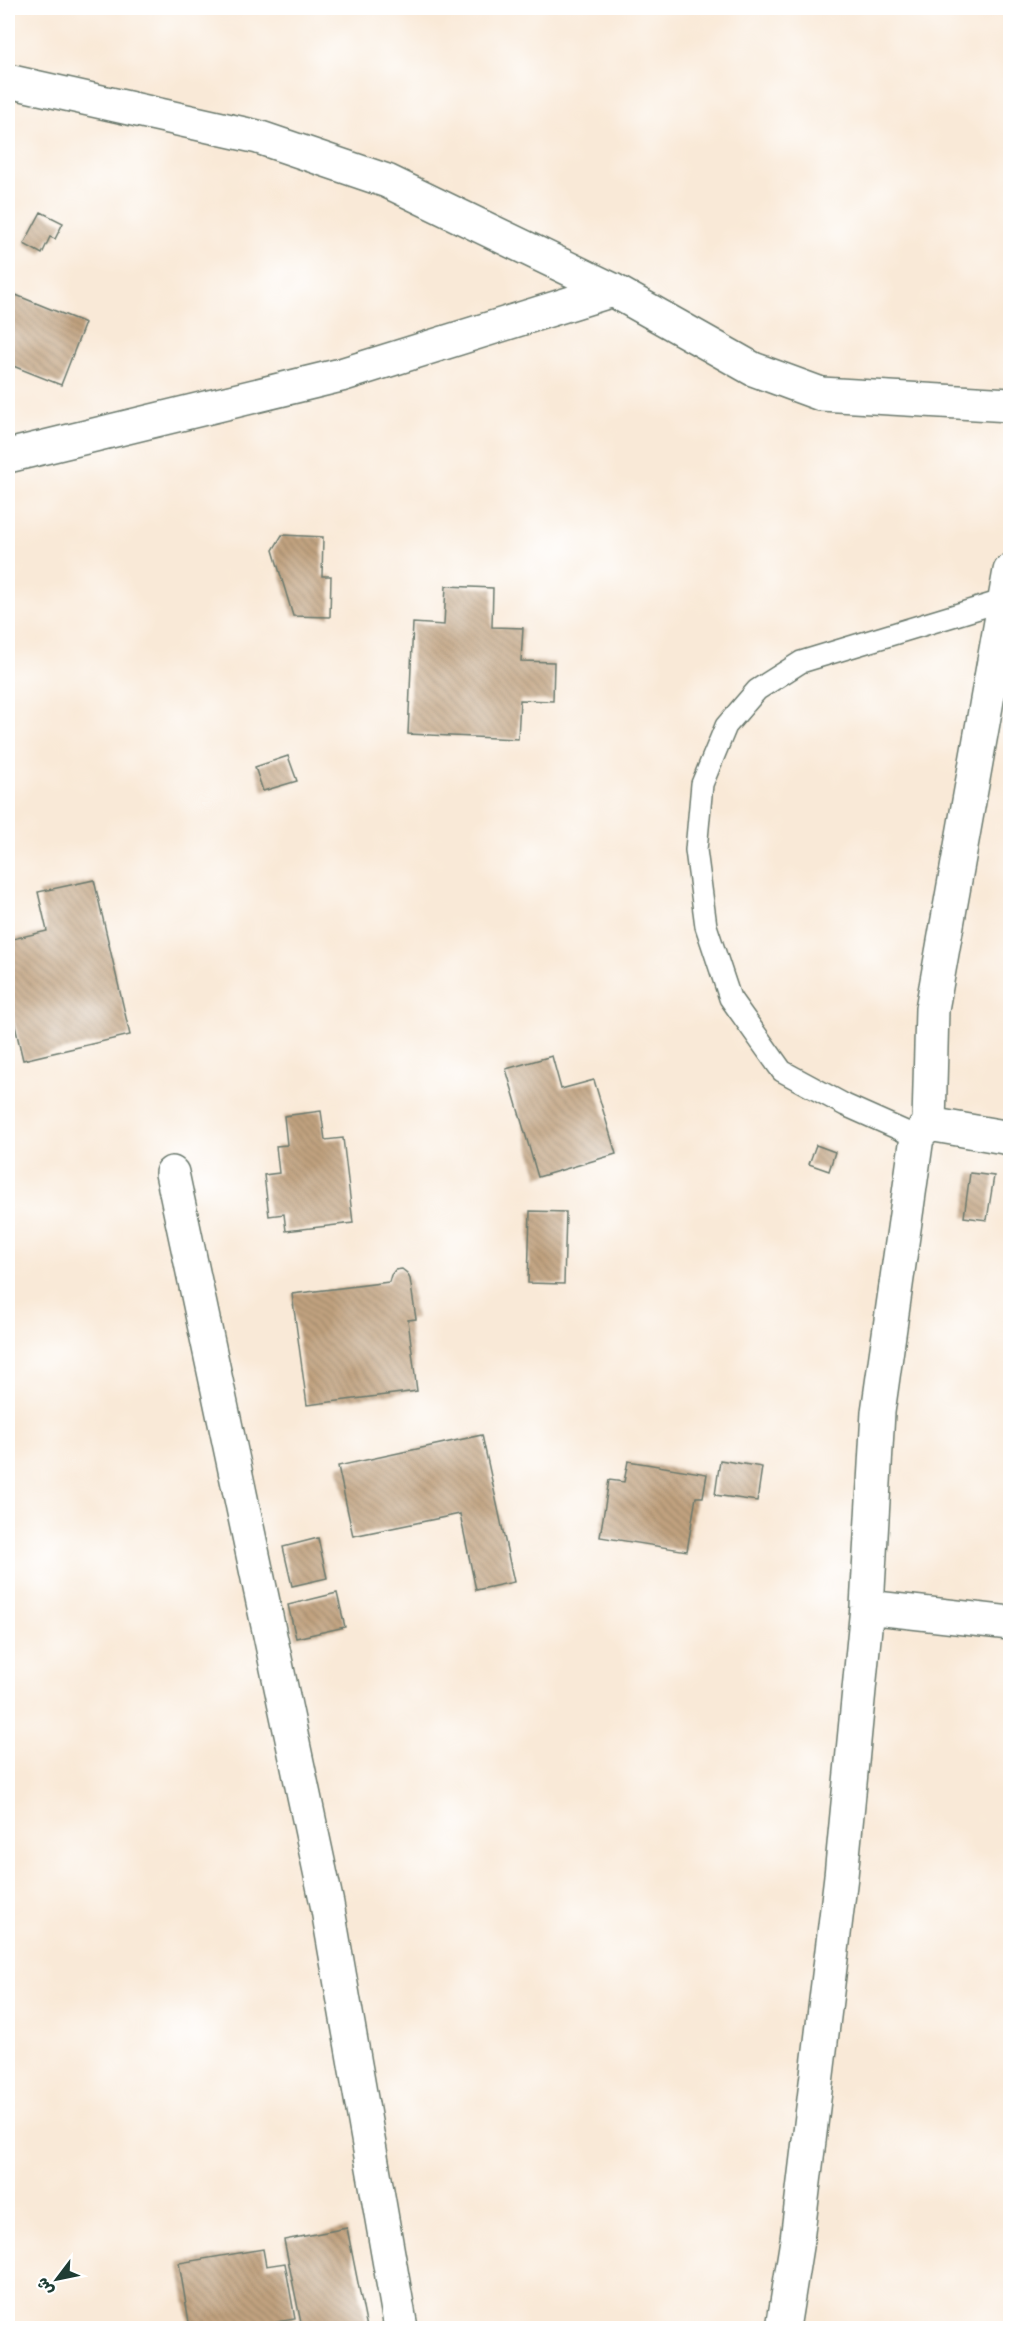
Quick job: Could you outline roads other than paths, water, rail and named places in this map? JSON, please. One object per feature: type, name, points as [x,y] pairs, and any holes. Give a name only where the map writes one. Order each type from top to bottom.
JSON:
[{"type":"street","points":[[8,81],[258,137],[387,181],[613,290],[753,369],[821,394],[1011,405]]},
{"type":"street","points":[[8,456],[341,375],[613,290]]},
{"type":"street","points":[[783,2328],[797,2240],[840,1888],[867,1607],[878,1412],[923,1131],[933,1009],[1008,585]]},
{"type":"street","points":[[923,1131],[1011,1138]]},
{"type":"street","points":[[172,1173],[327,1904],[401,2328]]},
{"type":"street","points":[[867,1607],[1011,1623]]},
{"type":"lane","points":[[923,1131],[845,1105],[782,1071],[730,998],[706,926],[696,850],[702,784],[726,726],[757,690],[801,662],[1008,585]]}]
